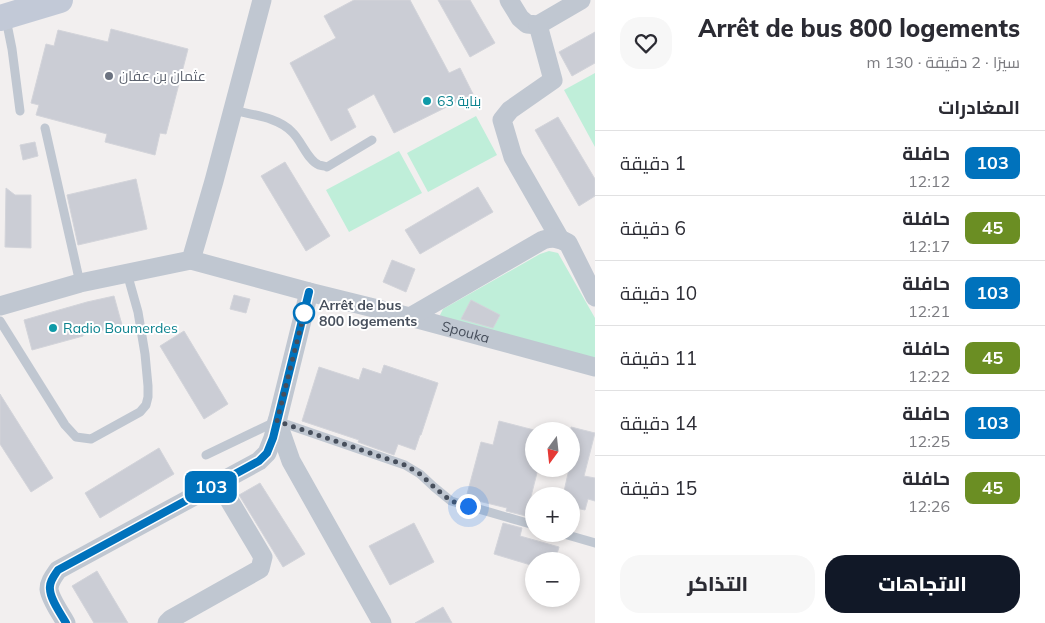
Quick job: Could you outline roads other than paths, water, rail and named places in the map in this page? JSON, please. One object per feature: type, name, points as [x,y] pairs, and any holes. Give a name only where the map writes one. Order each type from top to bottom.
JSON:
[{"type":"street","points":[[3,17],[60,0]]},
{"type":"street","points":[[0,306],[80,283],[191,260],[262,0]]},
{"type":"street","points":[[510,0],[520,18],[527,24],[538,25],[580,0]]},
{"type":"street","points":[[538,25],[553,80],[510,110],[502,120],[513,157],[560,239]]},
{"type":"street","points":[[410,317],[543,240],[552,238],[568,243],[595,296]]},
{"type":"street","name":"Spouka","points":[[191,260],[595,367]]},
{"type":"street","points":[[66,623],[53,601],[50,589],[52,579],[58,570],[259,461],[267,453],[273,438],[309,292]]},
{"type":"street","points":[[277,421],[291,461],[382,623]]},
{"type":"street","points":[[167,623],[260,569],[263,557],[219,483]]},
{"type":"lane","points":[[3,17],[12,49],[20,111]]},
{"type":"lane","points":[[233,110],[274,120],[285,126],[292,132],[313,161],[327,167],[372,140]]},
{"type":"lane","points":[[45,128],[80,283]]},
{"type":"lane","points":[[0,320],[65,425],[76,437],[91,439],[140,412],[146,405],[148,392],[145,354],[138,312],[127,273]]},
{"type":"lane","points":[[206,454],[277,421],[405,465],[420,474],[451,501],[525,522]]},
{"type":"lane","points":[[580,539],[595,543]]},
{"type":"place","name":"عثمان بن عفان","points":[[109,76]]},
{"type":"place","name":"بناية 63","points":[[427,101]]},
{"type":"place","name":"Arrêt de bus 800 logements","points":[[304,313]]},
{"type":"place","name":"Radio Boumerdes","points":[[53,328]]}]
